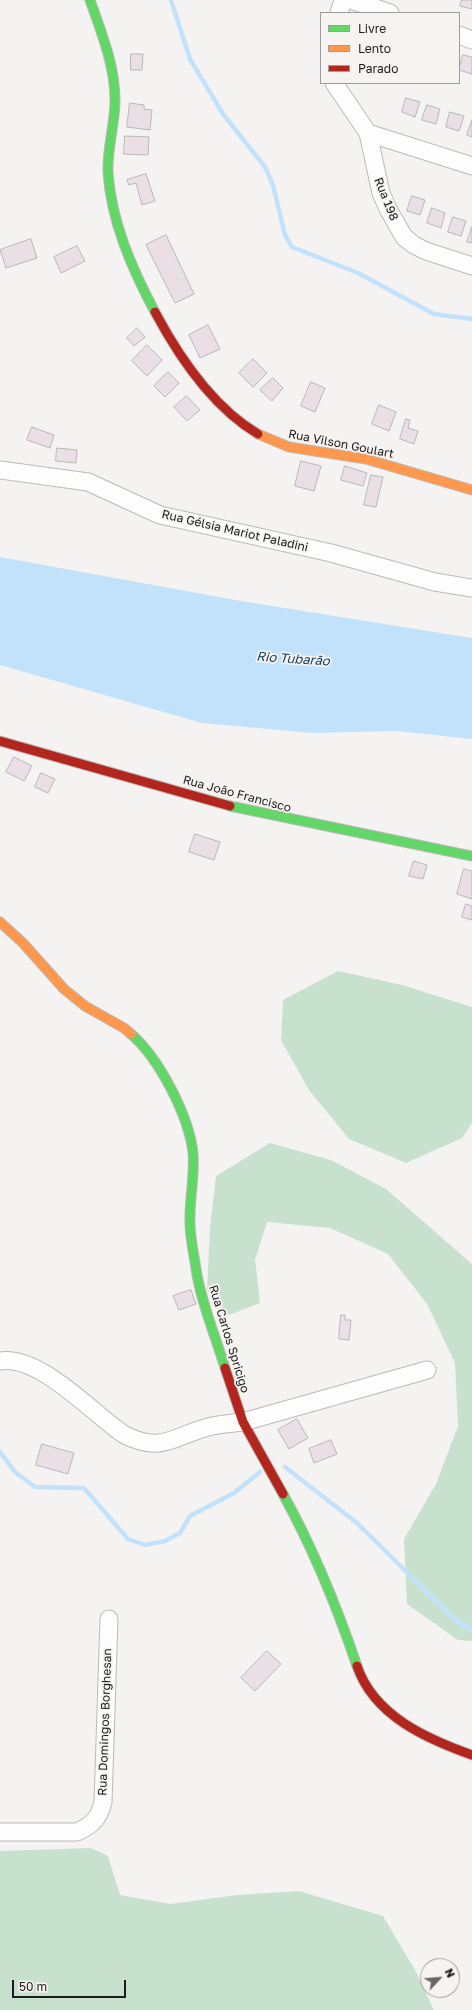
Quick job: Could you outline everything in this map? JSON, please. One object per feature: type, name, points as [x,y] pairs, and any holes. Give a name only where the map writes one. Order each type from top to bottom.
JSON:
[{"type":"street","name":"Rua Vilson Goulart","points":[[90,0],[103,36],[114,79],[115,100],[108,153],[108,179],[118,224],[127,252],[163,326],[198,377],[218,401],[237,420],[256,433],[280,444],[298,449],[367,460],[472,490]]},
{"type":"street","points":[[339,12],[343,0]]},
{"type":"street","points":[[351,0],[387,12]]},
{"type":"street","points":[[460,35],[472,40]]},
{"type":"street","points":[[335,84],[368,133],[472,166]]},
{"type":"street","name":"Rua 198","points":[[368,133],[381,193],[388,209],[404,237],[414,245],[426,251],[472,266]]},
{"type":"street","name":"Rua Gélsia Mariot Paladini","points":[[0,470],[88,482],[140,507],[182,521],[331,553],[435,582],[472,588]]},
{"type":"street","name":"Rua João Francisco","points":[[0,741],[249,811],[472,856]]},
{"type":"street","name":"Rua Carlos Spricigo","points":[[0,922],[22,943],[64,989],[85,1006],[124,1028],[141,1043],[157,1064],[171,1090],[186,1125],[193,1152],[194,1175],[190,1223],[196,1270],[204,1303],[243,1422],[279,1485],[315,1555],[338,1610],[359,1672],[370,1691],[390,1713],[409,1728],[446,1746],[472,1755]]},
{"type":"street","points":[[0,1360],[25,1363],[42,1371],[108,1424],[135,1440],[150,1444],[159,1444],[213,1426],[243,1422],[427,1370]]},
{"type":"street","name":"Rua Domingos Borghesan","points":[[0,1832],[77,1832],[95,1822],[100,1813],[103,1802],[109,1619]]},
{"type":"green space","points":[[338,971],[402,985],[472,1007],[472,1123],[462,1138],[406,1163],[349,1139],[309,1090],[281,1040],[283,1000]]},
{"type":"green space","points":[[270,1143],[331,1160],[386,1189],[472,1264],[472,1641],[458,1640],[407,1604],[404,1539],[436,1484],[458,1426],[455,1363],[427,1304],[388,1254],[330,1228],[267,1222],[255,1260],[260,1303],[229,1315],[207,1290],[210,1227],[216,1176]]},
{"type":"green space","points":[[91,1848],[108,1856],[120,1895],[170,1904],[237,1895],[299,1891],[383,1916],[420,1981],[420,1998],[428,1998],[434,2010],[0,2010],[0,1851]]},
{"type":"water","name":"Rio Tubarão","points":[[0,557],[241,601],[472,638],[472,739],[397,731],[313,733],[202,723],[0,665]]},
{"type":"building","points":[[462,0],[472,0],[472,9],[460,6]]},
{"type":"building","points":[[131,54],[143,54],[142,70],[131,70]]},
{"type":"building","points":[[463,55],[472,57],[472,74],[460,70]]},
{"type":"building","points":[[406,98],[420,102],[415,117],[402,112]]},
{"type":"building","points":[[130,103],[144,105],[144,109],[152,110],[150,130],[127,127]]},
{"type":"building","points":[[427,105],[440,109],[436,124],[422,120]]},
{"type":"building","points":[[450,112],[464,116],[459,131],[446,127]]},
{"type":"building","points":[[472,120],[472,137],[467,135]]},
{"type":"building","points":[[125,136],[149,137],[148,155],[124,154]]},
{"type":"building","points":[[146,174],[155,201],[142,205],[136,183],[129,185],[127,180]]},
{"type":"building","points":[[412,196],[425,200],[420,215],[407,211]]},
{"type":"building","points":[[432,208],[445,213],[441,228],[427,223]]},
{"type":"building","points":[[453,217],[466,221],[461,236],[448,232]]},
{"type":"building","points":[[472,227],[472,243],[467,242]]},
{"type":"building","points":[[166,235],[194,294],[175,303],[146,245]]},
{"type":"building","points":[[31,239],[37,258],[6,268],[0,250]]},
{"type":"building","points":[[77,246],[85,261],[61,273],[54,257]]},
{"type":"building","points":[[208,325],[220,349],[200,358],[189,335]]},
{"type":"building","points":[[137,328],[145,337],[134,346],[127,338]]},
{"type":"building","points":[[147,345],[162,360],[147,376],[132,361]]},
{"type":"building","points":[[253,359],[267,373],[253,387],[239,373]]},
{"type":"building","points":[[168,372],[179,383],[165,397],[154,386]]},
{"type":"building","points":[[273,378],[283,388],[272,401],[260,390]]},
{"type":"building","points":[[311,382],[325,388],[315,412],[301,406]]},
{"type":"building","points":[[187,396],[200,410],[187,421],[174,407]]},
{"type":"building","points":[[379,405],[396,412],[389,431],[372,424]]},
{"type":"building","points":[[406,419],[410,420],[408,428],[418,431],[414,444],[400,439]]},
{"type":"building","points":[[32,427],[54,435],[50,448],[27,440]]},
{"type":"building","points":[[57,448],[77,450],[76,463],[56,461]]},
{"type":"building","points":[[301,461],[321,466],[314,491],[295,486]]},
{"type":"building","points":[[345,466],[367,473],[363,486],[341,480]]},
{"type":"building","points":[[371,475],[383,477],[376,507],[364,505]]},
{"type":"building","points":[[14,757],[32,766],[24,781],[6,772]]},
{"type":"building","points":[[41,773],[55,779],[48,793],[35,787]]},
{"type":"building","points":[[195,834],[220,842],[214,860],[189,852]]},
{"type":"building","points":[[414,861],[427,865],[423,879],[409,876]]},
{"type":"building","points":[[464,869],[472,871],[472,899],[457,894]]},
{"type":"building","points":[[466,904],[472,906],[472,920],[462,917]]},
{"type":"building","points":[[191,1290],[196,1304],[179,1310],[173,1296]]},
{"type":"building","points":[[341,1315],[345,1315],[345,1320],[351,1320],[349,1340],[339,1339]]},
{"type":"building","points":[[297,1419],[308,1438],[289,1449],[278,1430]]},
{"type":"building","points":[[331,1440],[337,1454],[314,1463],[309,1449]]},
{"type":"building","points":[[42,1444],[74,1453],[68,1474],[36,1465]]},
{"type":"building","points":[[267,1651],[281,1664],[255,1691],[241,1678]]},
{"type":"waterway","points":[[171,0],[190,59],[223,114],[265,167],[273,185],[285,235],[292,247],[358,273],[434,314],[472,319]]},
{"type":"waterway","points":[[0,1452],[15,1472],[35,1487],[84,1488],[128,1539],[145,1545],[165,1541],[180,1533],[190,1516],[234,1493],[260,1472]]},
{"type":"waterway","points":[[285,1467],[357,1523],[454,1619],[472,1630]]},
{"type":"traffic: fast","points":[[90,0],[103,36],[113,74],[115,109],[108,163],[113,208],[131,262],[155,312]]},
{"type":"traffic: fast","points":[[230,806],[472,856]]},
{"type":"traffic: fast","points":[[131,1034],[142,1044],[162,1072],[186,1122],[193,1153],[193,1180],[190,1214],[191,1240],[201,1294],[225,1368]]},
{"type":"traffic: fast","points":[[283,1494],[305,1536],[324,1579],[357,1666]]},
{"type":"traffic: slow","points":[[258,434],[289,447],[366,459],[472,490]]},
{"type":"traffic: slow","points":[[0,922],[23,943],[64,989],[85,1006],[124,1028],[131,1034]]},
{"type":"traffic: jam","points":[[155,312],[187,364],[212,396],[242,423],[258,434]]},
{"type":"traffic: jam","points":[[0,741],[230,806]]},
{"type":"traffic: jam","points":[[225,1368],[243,1422],[283,1494]]},
{"type":"traffic: jam","points":[[357,1666],[365,1684],[376,1699],[389,1712],[420,1733],[472,1755]]}]
